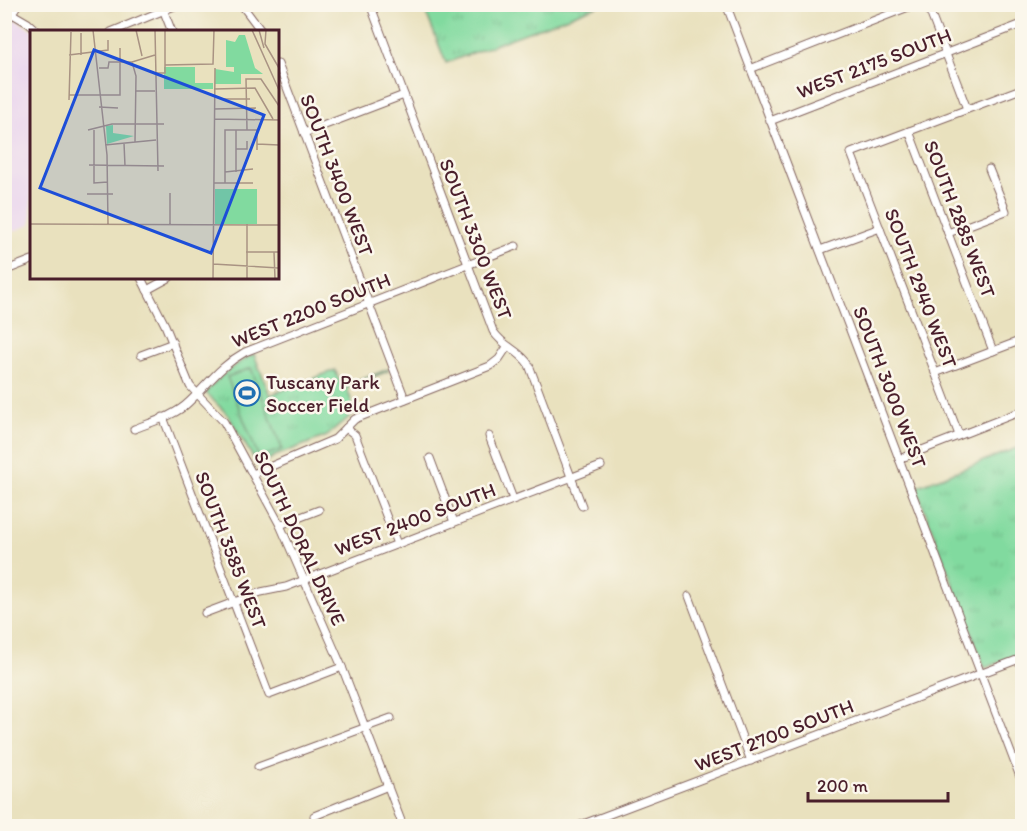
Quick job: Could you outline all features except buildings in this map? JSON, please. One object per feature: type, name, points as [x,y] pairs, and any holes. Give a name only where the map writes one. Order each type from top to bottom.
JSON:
[{"type":"street","points":[[4,25],[8,12],[18,4]]},
{"type":"street","points":[[115,30],[162,8],[179,4]]},
{"type":"street","points":[[241,4],[260,30]]},
{"type":"street","name":"SOUTH 3300 WEST","points":[[370,4],[493,331],[501,343],[524,357],[529,365],[582,506]]},
{"type":"street","name":"SOUTH 3000 WEST","points":[[726,4],[1023,782]]},
{"type":"street","points":[[750,69],[916,4]]},
{"type":"street","points":[[927,4],[968,109]]},
{"type":"street","points":[[162,8],[171,30]]},
{"type":"street","points":[[8,12],[28,22],[36,30]]},
{"type":"street","name":"WEST 2175 SOUTH","points":[[770,121],[1023,24]]},
{"type":"street","name":"SOUTH 3400 WEST","points":[[279,67],[405,399]]},
{"type":"street","points":[[909,131],[1022,92]]},
{"type":"street","points":[[304,134],[404,95]]},
{"type":"street","name":"SOUTH 2940 WEST","points":[[909,131],[851,153],[959,435]]},
{"type":"street","name":"SOUTH 2885 WEST","points":[[909,131],[993,351]]},
{"type":"street","points":[[948,233],[1006,211],[989,169]]},
{"type":"street","points":[[820,250],[880,228]]},
{"type":"street","name":"WEST 2200 SOUTH","points":[[134,429],[177,412],[189,403],[229,360],[245,352],[516,246]]},
{"type":"street","points":[[4,271],[30,261]]},
{"type":"street","name":"SOUTH DORAL DRIVE","points":[[142,279],[173,343],[190,386],[224,422],[280,525],[342,667],[403,826]]},
{"type":"street","points":[[147,290],[167,279]]},
{"type":"street","points":[[935,374],[1023,340]]},
{"type":"street","points":[[141,355],[173,343]]},
{"type":"street","points":[[254,474],[335,439],[355,419],[490,366],[499,359],[507,347]]},
{"type":"street","points":[[899,459],[1023,411]]},
{"type":"street","name":"SOUTH 3585 WEST","points":[[163,417],[269,695],[342,667]]},
{"type":"street","points":[[346,428],[355,435],[397,544]]},
{"type":"street","points":[[489,436],[513,500]]},
{"type":"street","points":[[430,458],[454,522]]},
{"type":"street","name":"WEST 2400 SOUTH","points":[[205,613],[303,580],[601,466]]},
{"type":"street","points":[[280,525],[319,510]]},
{"type":"street","points":[[688,596],[751,761]]},
{"type":"street","name":"WEST 2700 SOUTH","points":[[578,826],[1023,658]]},
{"type":"street","points":[[258,767],[391,718]]},
{"type":"street","points":[[314,816],[388,786]]},
{"type":"shaded area","points":[[12,18],[32,30],[30,30],[30,224],[5,235],[4,31]]},
{"type":"green space","points":[[423,5],[600,5],[446,63]]},
{"type":"green space","points":[[254,354],[270,395],[335,370],[342,387],[388,369],[388,371],[347,388],[355,412],[327,436],[275,456],[258,466],[228,415],[206,393],[228,371]]},
{"type":"green space","points":[[251,368],[282,449],[259,458],[227,377]]},
{"type":"green space","points":[[1022,446],[1022,653],[985,668],[916,487]]},
{"type":"place","name":"Tuscany Park Soccer Field","points":[[247,393]]}]
